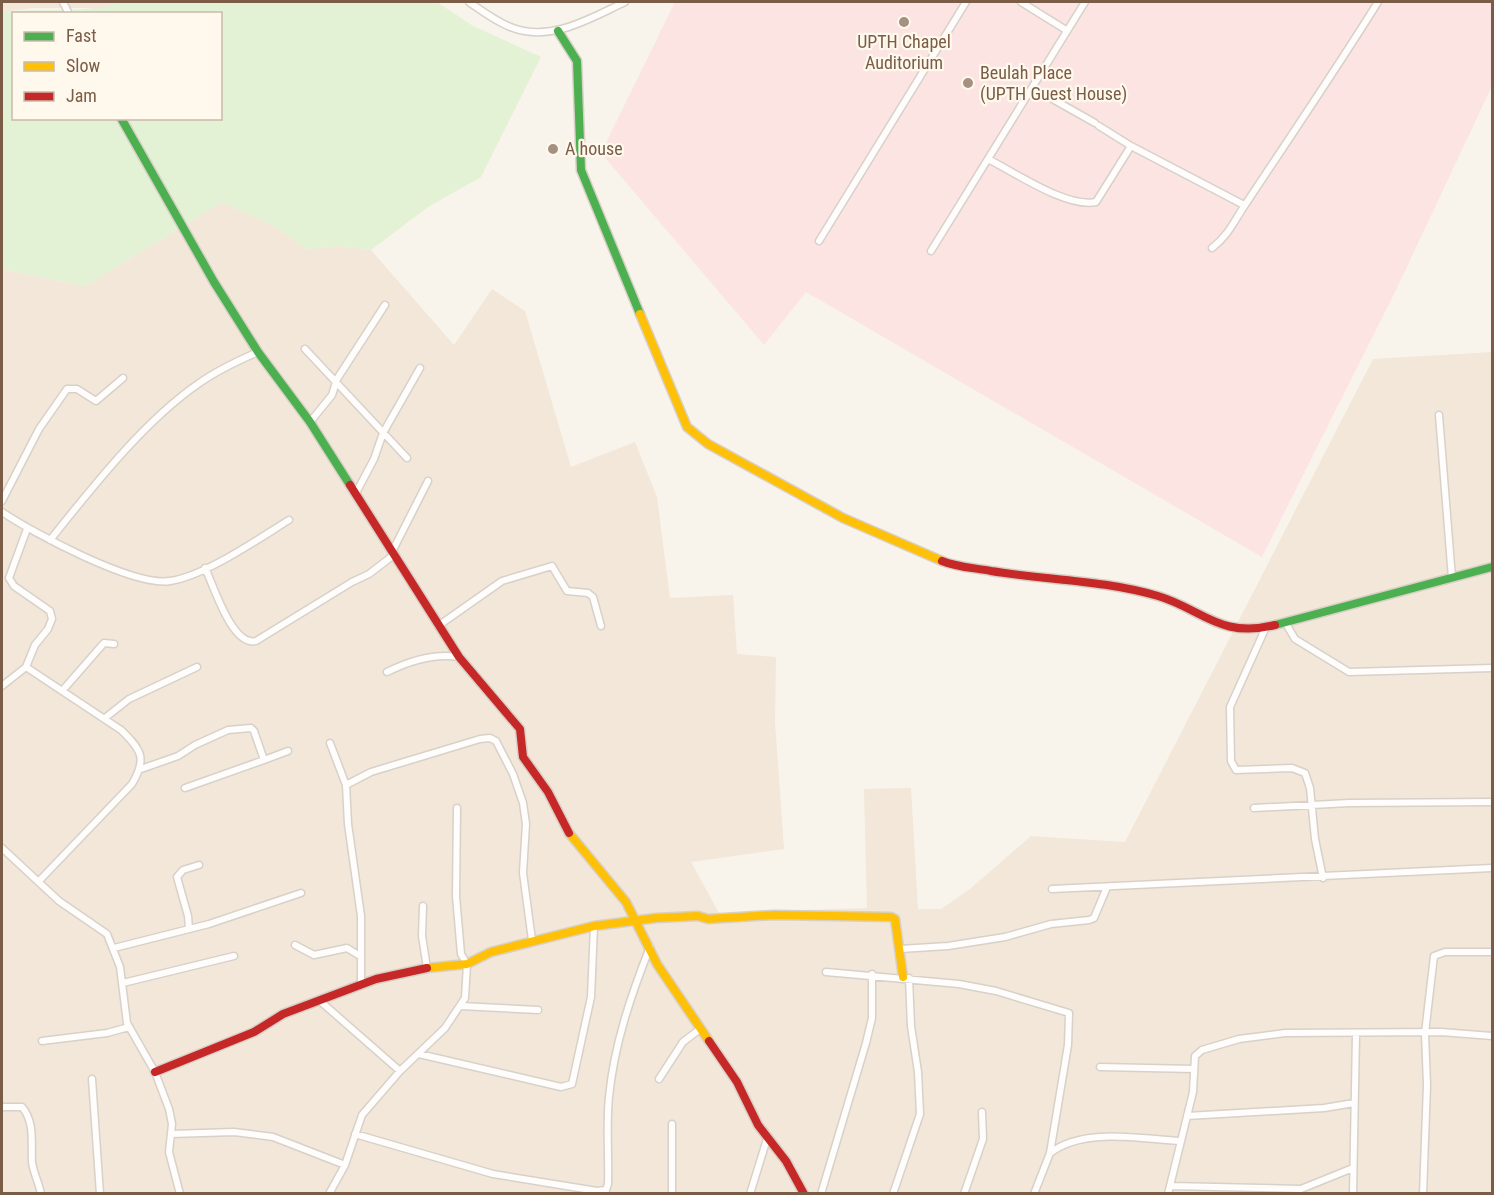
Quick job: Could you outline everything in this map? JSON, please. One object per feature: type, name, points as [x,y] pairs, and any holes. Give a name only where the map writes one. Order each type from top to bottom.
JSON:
[{"type":"street","points":[[469,2],[513,28],[558,31],[625,2]]},
{"type":"street","points":[[819,241],[966,2]]},
{"type":"street","points":[[1021,2],[1066,30]]},
{"type":"street","points":[[931,251],[1085,2]]},
{"type":"street","points":[[1212,248],[1229,234],[1244,205],[1378,2]]},
{"type":"street","points":[[558,31],[577,61],[581,170],[687,427],[708,444],[843,518],[946,563],[1022,576],[1130,590],[1161,597],[1215,624],[1235,627],[1266,627],[1492,567]]},
{"type":"street","points":[[1033,88],[1131,146],[1244,205]]},
{"type":"street","points":[[122,120],[214,282],[258,352],[310,422],[459,657],[520,729],[523,757],[548,792],[573,840],[614,885],[650,947],[657,964],[736,1082],[767,1139],[786,1161],[804,1194]]},
{"type":"street","points":[[988,159],[1063,197],[1083,204],[1096,202],[1131,146]]},
{"type":"street","points":[[310,422],[332,395],[336,383],[385,305]]},
{"type":"street","points":[[305,349],[407,458]]},
{"type":"street","points":[[50,540],[128,448],[184,394],[224,368],[258,352]]},
{"type":"street","points":[[356,493],[374,459],[383,433],[420,368]]},
{"type":"street","points":[[2,501],[39,429],[67,390],[77,389],[96,401],[123,378]]},
{"type":"street","points":[[1439,415],[1452,578]]},
{"type":"street","points":[[205,568],[226,617],[243,639],[249,642],[256,640],[366,576],[394,552],[428,481]]},
{"type":"street","points":[[2,512],[27,529],[133,577],[168,582],[205,568],[289,520]]},
{"type":"street","points":[[2,686],[26,667],[35,645],[48,629],[52,619],[50,611],[14,586],[9,578],[27,529]]},
{"type":"street","points":[[438,626],[502,581],[552,566],[567,591],[588,593],[593,597],[601,626]]},
{"type":"street","points":[[1285,622],[1295,639],[1349,672],[1492,668]]},
{"type":"street","points":[[1266,627],[1230,707],[1228,725],[1233,766],[1236,770],[1298,769],[1308,778],[1315,839],[1323,878]]},
{"type":"street","points":[[62,691],[104,643],[114,644]]},
{"type":"street","points":[[387,672],[415,660],[448,655],[459,657]]},
{"type":"street","points":[[26,667],[105,718],[132,740],[142,760],[141,769],[132,784],[39,881]]},
{"type":"street","points":[[105,718],[129,699],[197,667]]},
{"type":"street","points":[[141,769],[178,756],[218,735],[237,729],[251,728],[254,731],[264,760]]},
{"type":"street","points":[[346,785],[371,772],[480,739],[490,738],[496,741],[513,774],[523,803],[526,824],[523,873],[532,940]]},
{"type":"street","points":[[330,743],[346,785],[348,824],[361,916],[362,985]]},
{"type":"street","points":[[185,788],[288,751]]},
{"type":"street","points":[[1254,808],[1312,804],[1492,802]]},
{"type":"street","points":[[329,1194],[345,1165],[362,1115],[400,1071],[445,1028],[461,1006],[466,990],[467,964],[461,954],[456,896],[458,808]]},
{"type":"street","points":[[2,848],[59,901],[107,934],[114,948],[123,983],[123,1004],[129,1027],[155,1072],[169,1109],[172,1124],[169,1141],[171,1167],[180,1194]]},
{"type":"street","points":[[189,929],[188,916],[177,877],[183,870],[199,865]]},
{"type":"street","points":[[1052,889],[1323,878],[1492,868]]},
{"type":"street","points":[[900,949],[948,946],[1005,937],[1051,924],[1089,920],[1094,918],[1107,887]]},
{"type":"street","points":[[114,948],[239,915],[300,893]]},
{"type":"street","points":[[423,906],[422,936],[427,968]]},
{"type":"street","points":[[155,1072],[254,1032],[283,1014],[362,985],[409,970],[467,964],[491,952],[594,926],[698,916],[708,919],[774,915],[891,917],[895,919],[906,978],[918,1072],[920,1114],[893,1194]]},
{"type":"street","points":[[419,1054],[568,1087],[572,1084],[591,997],[594,926]]},
{"type":"street","points":[[295,945],[314,956],[347,948],[360,956]]},
{"type":"street","points":[[355,1134],[493,1174],[605,1192],[608,1184],[609,1100],[612,1072],[636,984],[650,947]]},
{"type":"street","points":[[1423,1194],[1427,1085],[1425,1033],[1434,956],[1445,952],[1492,952]]},
{"type":"street","points":[[123,983],[234,956]]},
{"type":"street","points":[[826,972],[872,974],[996,991],[1069,1013],[1068,1045],[1050,1153],[1034,1194]]},
{"type":"street","points":[[821,1194],[872,1018],[872,974]]},
{"type":"street","points":[[320,1001],[400,1071]]},
{"type":"street","points":[[461,1006],[538,1010]]},
{"type":"street","points":[[42,1041],[107,1033],[129,1027]]},
{"type":"street","points":[[659,1078],[684,1042],[700,1029]]},
{"type":"street","points":[[1168,1194],[1193,1092],[1196,1056],[1202,1050],[1239,1039],[1285,1034],[1425,1033],[1492,1036]]},
{"type":"street","points":[[1353,1194],[1356,1035]]},
{"type":"street","points":[[1100,1067],[1194,1069]]},
{"type":"street","points":[[92,1079],[100,1194]]},
{"type":"street","points":[[1187,1116],[1324,1108],[1354,1103]]},
{"type":"street","points":[[2,1107],[22,1107],[26,1112],[31,1125],[32,1164],[41,1194]]},
{"type":"street","points":[[964,1194],[983,1140],[982,1112]]},
{"type":"street","points":[[672,1124],[672,1194]]},
{"type":"street","points":[[171,1134],[234,1132],[273,1137],[345,1165]]},
{"type":"street","points":[[1050,1153],[1058,1147],[1096,1138],[1180,1141]]},
{"type":"street","points":[[750,1194],[767,1139]]},
{"type":"street","points":[[1171,1186],[1301,1189],[1353,1168]]},
{"type":"shaded area","points":[[2,2],[122,2],[105,8],[34,8],[2,12]]},
{"type":"shaded area","points":[[675,2],[1492,2],[1492,86],[1396,290],[1262,557],[806,292],[764,345],[601,153]]},
{"type":"shaded area","points":[[222,202],[276,227],[306,249],[340,246],[371,250],[454,345],[492,289],[525,311],[571,467],[635,442],[657,497],[670,598],[733,595],[737,654],[776,657],[775,722],[784,849],[691,862],[719,913],[867,908],[864,789],[911,788],[918,909],[941,909],[970,889],[1031,836],[1125,842],[1373,359],[1492,352],[1492,1193],[2,1194],[2,269],[85,286]]},
{"type":"green space","points":[[122,2],[437,2],[473,26],[541,57],[481,177],[428,207],[371,250],[340,246],[306,249],[276,227],[222,202],[85,286],[2,269],[2,12],[95,8]]},
{"type":"traffic: fast","points":[[558,31],[577,61],[581,170],[640,314]]},
{"type":"traffic: fast","points":[[122,120],[214,282],[258,352],[310,422],[350,485]]},
{"type":"traffic: fast","points":[[1275,625],[1492,567]]},
{"type":"traffic: slow","points":[[640,314],[687,427],[708,444],[843,518],[942,561]]},
{"type":"traffic: slow","points":[[569,833],[626,902],[657,964],[709,1041]]},
{"type":"traffic: slow","points":[[427,968],[467,964],[491,952],[594,926],[656,918],[698,916],[708,919],[774,915],[891,917],[895,919],[903,977]]},
{"type":"traffic: jam","points":[[350,485],[459,657],[520,729],[523,757],[548,792],[569,833]]},
{"type":"traffic: jam","points":[[942,561],[991,571],[1096,583],[1138,591],[1173,602],[1212,621],[1240,628],[1275,625]]},
{"type":"traffic: jam","points":[[155,1072],[254,1032],[283,1014],[376,979],[427,968]]},
{"type":"traffic: jam","points":[[709,1041],[737,1082],[758,1125],[786,1161],[804,1194]]},
{"type":"place","name":"UPTH Chapel Auditorium","points":[[904,22]]},
{"type":"place","name":"Beulah Place (UPTH Guest House)","points":[[968,83]]},
{"type":"place","name":"A house","points":[[553,149]]}]
